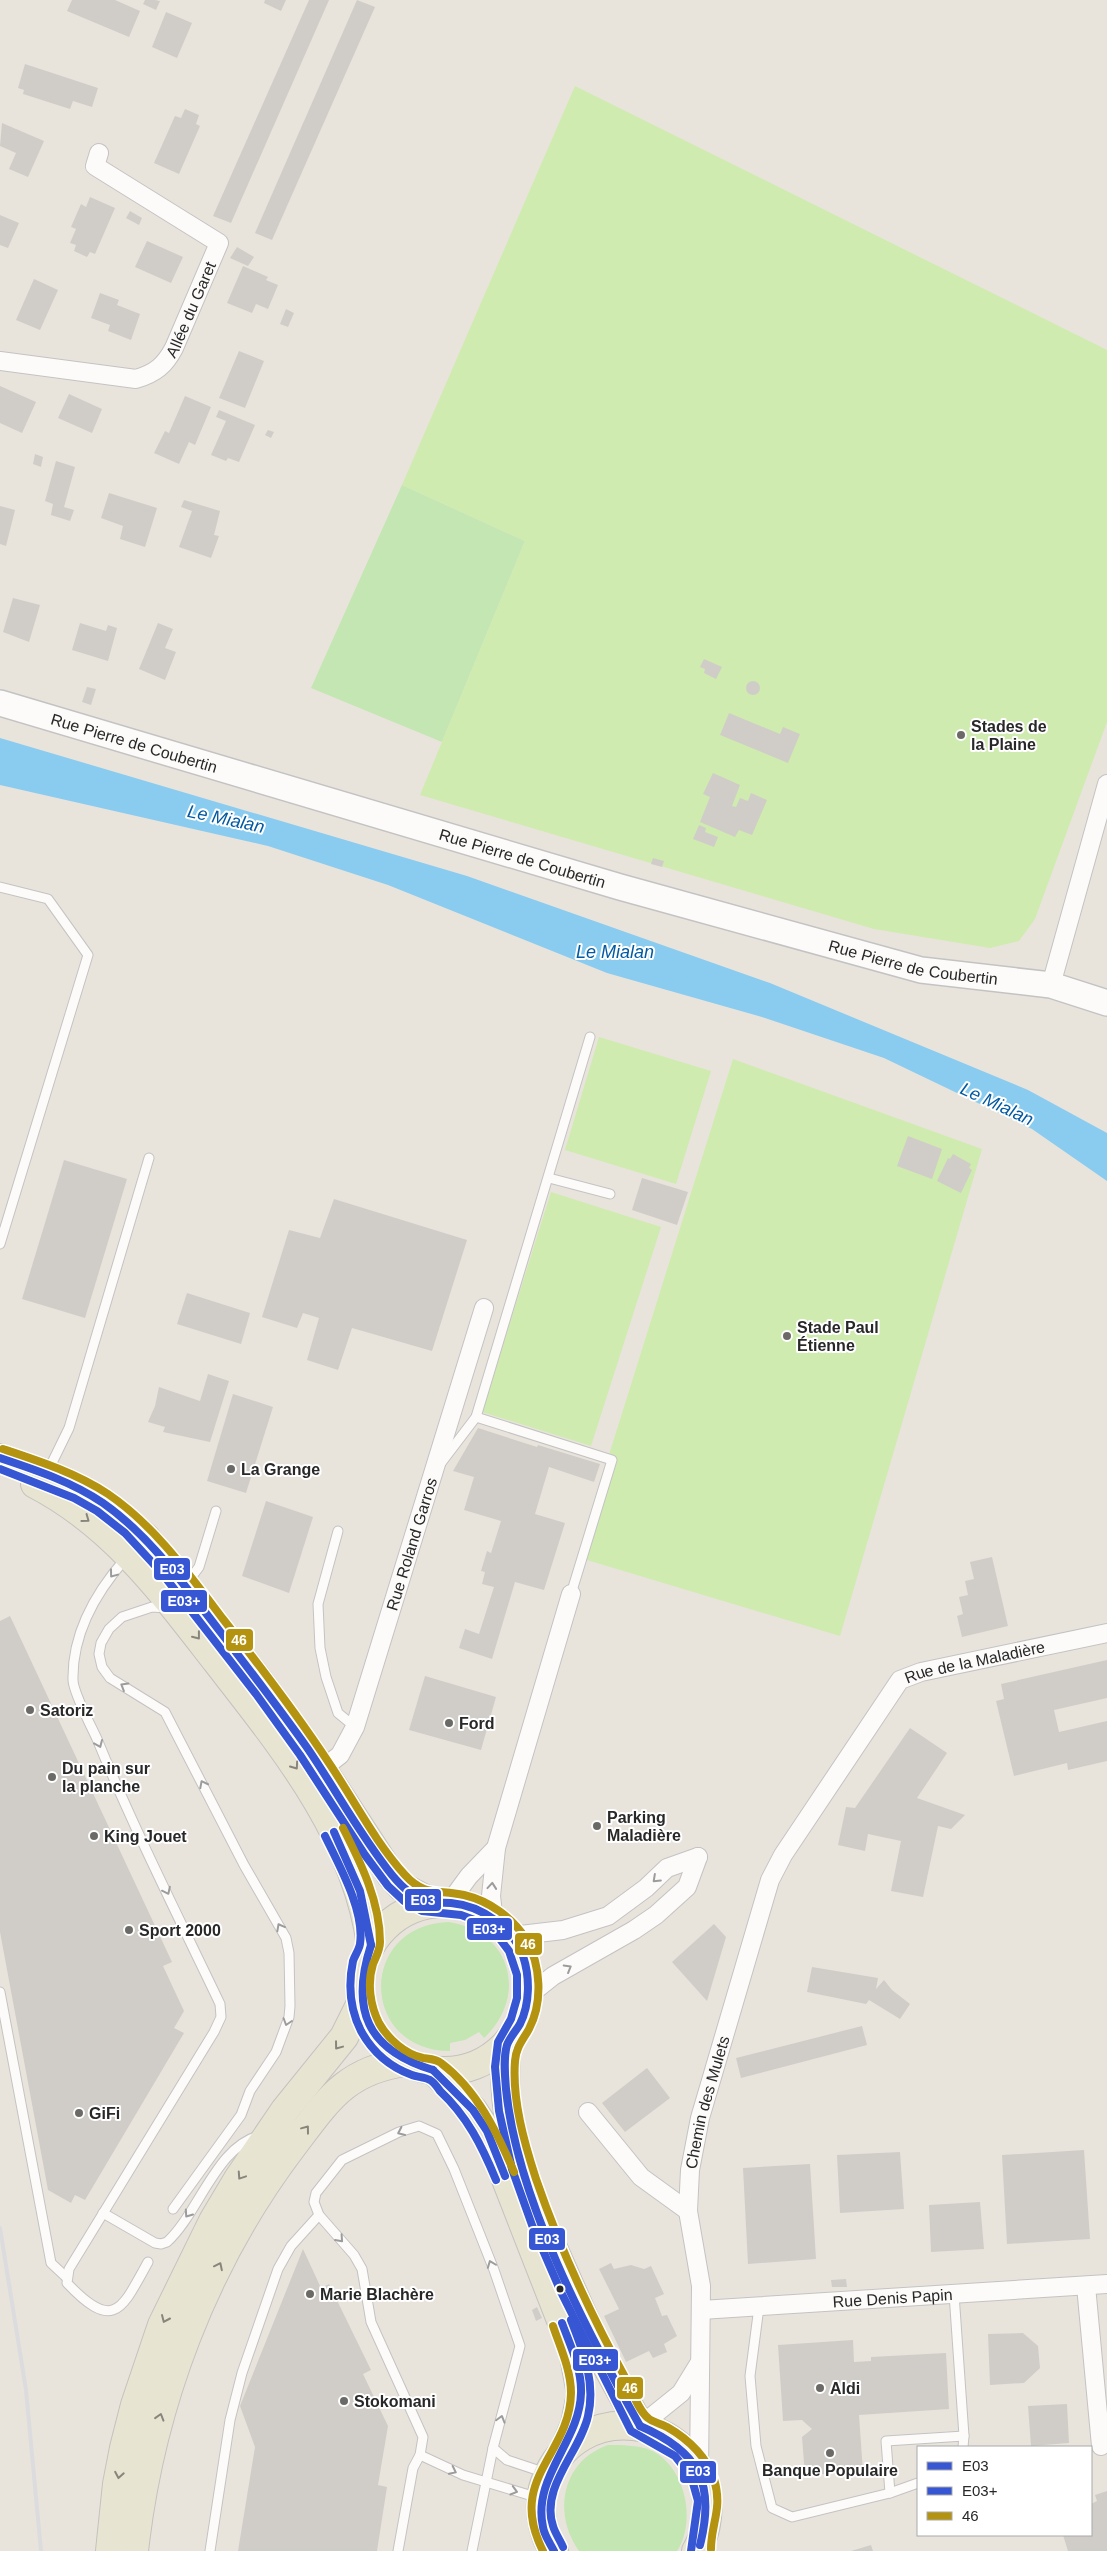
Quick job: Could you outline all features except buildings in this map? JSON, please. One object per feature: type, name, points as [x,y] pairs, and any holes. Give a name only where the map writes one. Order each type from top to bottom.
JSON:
[{"type":"main road","points":[[0,1458],[43,1480],[104,1531],[138,1546],[186,1586],[256,1677],[322,1769],[402,1888],[442,1903],[484,1912],[505,1930],[522,1955],[528,1975],[528,1996],[521,2021],[507,2043],[492,2056],[474,2066],[454,2070],[434,2070],[406,2062],[390,2051],[377,2037],[367,2021],[361,2003],[360,1983],[363,1963],[370,1945],[382,1929],[397,1916],[414,1908],[442,1903]]},
{"type":"main road","points":[[0,1466],[43,1480]]},
{"type":"main road","points":[[138,1546],[177,1611],[261,1718],[308,1784],[350,1864],[360,1891],[370,1945]]},
{"type":"main road","points":[[110,2551],[124,2448],[135,2405],[162,2325],[212,2221],[285,2110],[344,2037],[361,2003]]},
{"type":"main road","points":[[507,2043],[504,2065],[506,2090],[514,2146],[521,2170],[561,2268],[599,2352],[640,2426]]},
{"type":"main road","points":[[134,2551],[148,2468],[170,2385],[193,2323],[235,2234],[283,2159],[327,2101],[343,2087],[368,2071],[381,2065],[406,2062]]},
{"type":"main road","points":[[434,2070],[473,2110],[487,2131],[573,2352],[581,2394],[575,2424],[545,2486],[543,2525],[550,2549]]},
{"type":"main road","points":[[564,2450],[580,2437],[599,2428],[620,2425],[640,2426],[664,2435],[684,2450],[699,2470],[706,2488],[708,2508],[706,2527],[699,2549]]},
{"type":"street","name":"Allée du Garet","points":[[0,361],[136,379],[152,374],[167,362],[174,348],[219,243],[94,166],[100,153]]},
{"type":"street","name":"Rue Pierre de Coubertin","points":[[0,703],[620,887],[921,970],[1051,985],[1107,1003]]},
{"type":"street","points":[[1051,985],[1107,784]]},
{"type":"street","name":"Rue Roland Garros","points":[[322,1769],[340,1755],[354,1727],[484,1308]]},
{"type":"street","points":[[528,1996],[553,1976],[634,1930],[656,1915],[686,1887],[698,1857],[667,1868],[656,1880],[608,1916],[563,1930],[505,1930],[493,1913],[492,1896],[496,1848],[571,1594]]},
{"type":"street","name":"Rue de la Maladière","points":[[783,1854],[900,1680],[922,1672],[1107,1632]]},
{"type":"street","points":[[442,1903],[496,1848]]},
{"type":"street","name":"Chemin des Mulets","points":[[699,2470],[701,2286],[688,2211],[690,2170],[700,2118],[770,1880],[783,1854]]},
{"type":"street","points":[[588,2112],[641,2177],[688,2211]]},
{"type":"street","name":"Rue Denis Papin","points":[[701,2310],[1107,2284]]},
{"type":"street","points":[[1086,2286],[1101,2446]]},
{"type":"street","points":[[640,2426],[680,2394],[701,2359]]},
{"type":"lane","points":[[0,887],[48,899],[88,955],[0,1244]]},
{"type":"lane","points":[[434,1474],[476,1417],[590,1037]]},
{"type":"lane","points":[[43,1480],[69,1428],[149,1158]]},
{"type":"lane","points":[[549,1178],[610,1194]]},
{"type":"lane","points":[[476,1417],[612,1460],[571,1594]]},
{"type":"lane","points":[[186,1586],[199,1567],[216,1511]]},
{"type":"lane","points":[[338,1531],[318,1604],[320,1648],[326,1677],[338,1713],[354,1727]]},
{"type":"lane","points":[[138,1546],[112,1575],[79,1632],[74,1654],[73,1683],[123,1799],[220,2004],[221,2016],[214,2032],[66,2276],[67,2283],[84,2301],[105,2311],[117,2310],[126,2302],[148,2262]]},
{"type":"lane","points":[[174,2209],[241,2115],[250,2091],[276,2052],[290,2017],[286,1938],[244,1865],[165,1712],[110,1678],[102,1667],[99,1654],[101,1643],[109,1629],[122,1617],[152,1607],[177,1611]]},
{"type":"lane","points":[[0,1992],[51,2263],[66,2276]]},
{"type":"lane","points":[[398,2551],[413,2468],[420,2455],[423,2436],[371,2322],[362,2269],[354,2255],[319,2215],[314,2202],[316,2193],[342,2160],[411,2127],[419,2126],[437,2134],[467,2202],[520,2346],[493,2448],[472,2551]]},
{"type":"lane","points":[[103,2213],[155,2243],[167,2242],[233,2150],[250,2137],[269,2133]]},
{"type":"lane","points":[[210,2551],[230,2420],[242,2373],[278,2269],[292,2246],[319,2215]]},
{"type":"lane","points":[[954,2294],[964,2436],[963,2446]]},
{"type":"lane","points":[[759,2307],[750,2376],[756,2446],[772,2508],[792,2517],[890,2493],[917,2483]]},
{"type":"lane","points":[[890,2493],[886,2441],[964,2436]]},
{"type":"lane","points":[[493,2448],[545,2486]]},
{"type":"lane","points":[[420,2455],[463,2475],[487,2483],[545,2486]]},
{"type":"green space","points":[[575,86],[1107,350],[1107,722],[1035,919],[1019,941],[990,948],[874,929],[420,795],[525,541],[402,485]]},
{"type":"green space","points":[[402,485],[525,541],[442,742],[311,688]]},
{"type":"green space","points":[[599,1037],[711,1071],[676,1184],[565,1150]]},
{"type":"green space","name":"Stade Paul Étienne","points":[[733,1059],[982,1149],[840,1636],[577,1557]]},
{"type":"green space","points":[[551,1192],[661,1227],[591,1446],[482,1412]]},
{"type":"green space","points":[[448,1922],[469,1928],[487,1938],[499,1951],[506,1967],[509,1985],[506,2003],[498,2021],[484,2038],[479,2032],[465,2040],[450,2043],[450,2051],[420,2046],[399,2031],[386,2011],[381,1988],[385,1965],[397,1944],[418,1929]]},
{"type":"green space","points":[[608,2445],[645,2448],[662,2457],[672,2468],[684,2495],[686,2510],[686,2525],[683,2539],[677,2551],[579,2551],[566,2521],[564,2505],[566,2490],[571,2476],[580,2463],[592,2453]]},
{"type":"water","name":"Le Mialan","points":[[0,738],[467,876],[770,983],[1028,1090],[1107,1133],[1107,1181],[1032,1129],[884,1058],[762,1017],[607,973],[388,885],[268,846],[0,785]]},
{"type":"railway","points":[[0,2228],[26,2390],[41,2551]]},
{"type":"transit line","name":"46","points":[[3,1449],[44,1463],[83,1480],[108,1494],[141,1521],[184,1568],[278,1690],[329,1763],[374,1835],[405,1875],[419,1887],[432,1891],[455,1893],[482,1901],[507,1917],[526,1939],[535,1960],[538,1996],[534,2018],[520,2044],[515,2061],[515,2091],[523,2136],[555,2231],[577,2282],[639,2406],[650,2419],[667,2427],[689,2443],[711,2471],[717,2499],[711,2549]]},
{"type":"transit line","name":"E03","points":[[0,1458],[40,1472],[79,1489],[103,1503],[131,1526],[157,1552],[180,1580],[269,1696],[308,1749],[369,1844],[399,1883],[411,1894],[426,1901],[463,1905],[485,1913],[504,1927],[518,1946],[525,1964],[528,1990],[526,2008],[520,2024],[507,2045],[505,2067],[506,2089],[513,2131],[524,2175],[557,2263],[598,2348],[640,2426]]},
{"type":"transit line","name":"E03+","points":[[0,1469],[74,1498],[97,1511],[125,1533],[161,1572],[256,1694],[300,1755],[365,1855],[388,1886],[404,1901],[422,1911],[461,1915],[480,1922],[497,1935],[509,1951],[517,1975],[517,1998],[511,2019],[498,2042],[495,2067],[499,2111],[512,2169],[532,2225],[561,2292],[631,2431],[675,2456],[691,2476],[698,2501],[691,2551]]},
{"type":"transit line","name":"46","points":[[343,1828],[363,1869],[377,1912],[380,1945],[371,1971],[370,1986],[373,2009],[379,2023],[387,2035],[404,2049],[416,2056],[439,2062],[465,2086],[493,2127],[514,2172]]},
{"type":"transit line","name":"E03","points":[[334,1832],[360,1891],[371,1945]]},
{"type":"transit line","name":"E03+","points":[[325,1836],[344,1874],[359,1917],[360,1944],[353,1961],[350,1988],[352,2006],[357,2023],[365,2038],[382,2058],[404,2072],[428,2079],[450,2101],[466,2121],[479,2143],[496,2180]]},
{"type":"transit line","name":"E03","points":[[371,1945],[365,1968],[363,1989],[364,2008],[369,2024],[379,2039],[393,2051],[411,2062],[433,2070]]},
{"type":"transit line","name":"E03","points":[[433,2070],[473,2110],[487,2131],[505,2176]]},
{"type":"transit line","name":"E03+","points":[[563,2547],[553,2526],[550,2512],[552,2497],[556,2484],[584,2429],[590,2403],[587,2367],[571,2320]]},
{"type":"transit line","name":"E03","points":[[554,2551],[543,2527],[541,2509],[550,2475],[579,2410],[581,2393],[578,2366],[562,2323]]},
{"type":"transit line","name":"46","points":[[543,2551],[534,2526],[532,2504],[535,2486],[561,2434],[568,2415],[571,2393],[567,2367],[553,2326]]},
{"type":"transit line","name":"E03","points":[[640,2426],[676,2446],[689,2458],[698,2471],[706,2503],[700,2545]]},
{"type":"place","name":"Stades de la Plaine","points":[[961,735]]},
{"type":"place","name":"Stade Paul Étienne","points":[[787,1336]]},
{"type":"place","name":"La Grange","points":[[231,1469]]},
{"type":"place","name":"Satoriz","points":[[30,1710]]},
{"type":"place","name":"Ford","points":[[449,1723]]},
{"type":"place","name":"Du pain sur la planche","points":[[52,1777]]},
{"type":"place","name":"Parking Maladière","points":[[597,1826]]},
{"type":"place","name":"King Jouet","points":[[94,1836]]},
{"type":"place","name":"Sport 2000","points":[[129,1930]]},
{"type":"place","name":"GiFi","points":[[79,2113]]},
{"type":"place","name":"Marie Blachère","points":[[310,2294]]},
{"type":"place","name":"Aldi","points":[[820,2388]]},
{"type":"place","name":"Stokomani","points":[[344,2401]]},
{"type":"place","name":"Banque Populaire","points":[[830,2453]]}]
